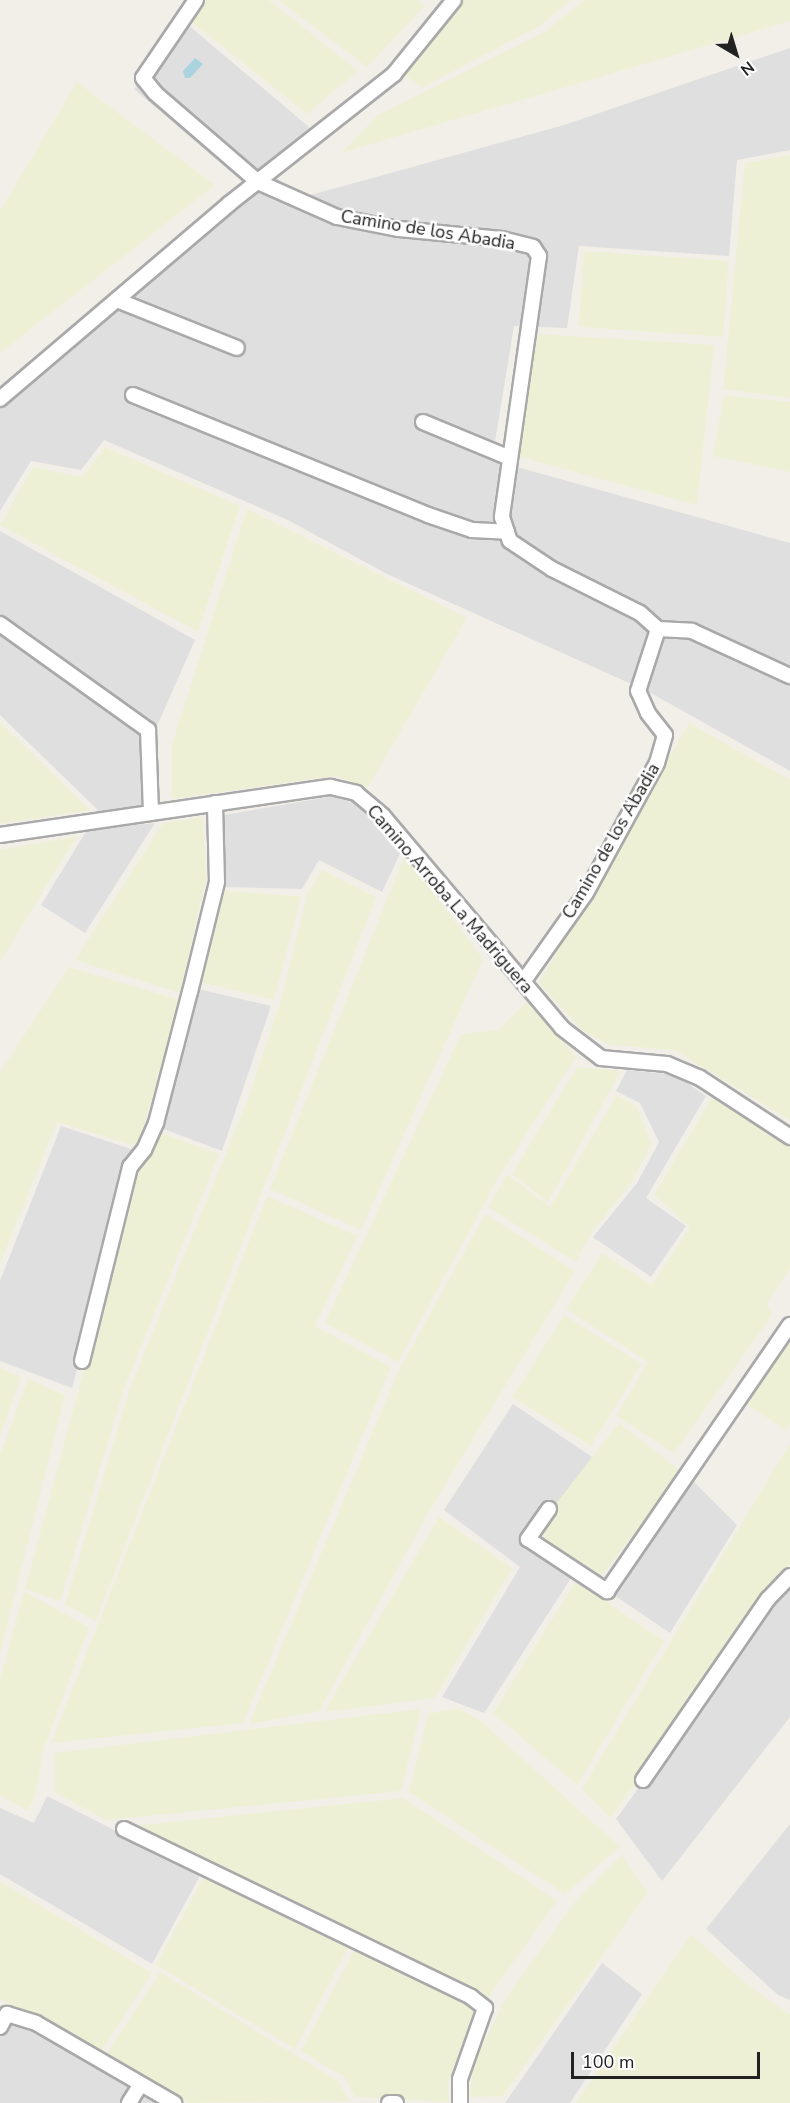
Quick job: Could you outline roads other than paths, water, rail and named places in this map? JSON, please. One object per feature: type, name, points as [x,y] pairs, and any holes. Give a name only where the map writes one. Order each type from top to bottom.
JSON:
[{"type":"street","name":"Camino de los Abadia","points":[[196,0],[143,78],[155,93],[258,182],[337,217],[399,229],[502,238],[533,247],[539,256],[502,517],[507,532]]},
{"type":"street","points":[[0,399],[258,182],[394,74],[454,0]]},
{"type":"street","points":[[117,300],[237,348]]},
{"type":"street","points":[[133,395],[428,515],[472,530],[507,532],[510,541],[552,569],[640,613],[658,629],[692,631],[790,676]]},
{"type":"street","points":[[423,422],[510,458]]},
{"type":"street","points":[[0,624],[148,730],[152,813]]},
{"type":"street","name":"Camino de los Abadia","points":[[523,982],[586,893],[657,763],[665,735],[648,713],[638,691],[658,629]]},
{"type":"street","name":"Camino Arroba La Madriguera","points":[[0,835],[331,787],[356,793],[383,816],[562,1028],[601,1058],[667,1064],[700,1078],[790,1137]]},
{"type":"street","points":[[82,1361],[130,1167],[144,1150],[156,1123],[217,882],[215,803]]},
{"type":"street","points":[[549,1509],[528,1539],[607,1592],[790,1325]]},
{"type":"street","points":[[643,1780],[768,1599],[790,1576]]},
{"type":"street","points":[[124,1829],[471,1997],[485,2008],[460,2079],[460,2103]]},
{"type":"street","points":[[0,2027],[7,2014],[36,2023],[174,2103]]},
{"type":"street","points":[[129,2103],[141,2085]]},
{"type":"street","points":[[389,2103],[396,2103]]},
{"type":"water","points":[[195,58],[203,64],[190,78],[185,78],[183,71]]}]
